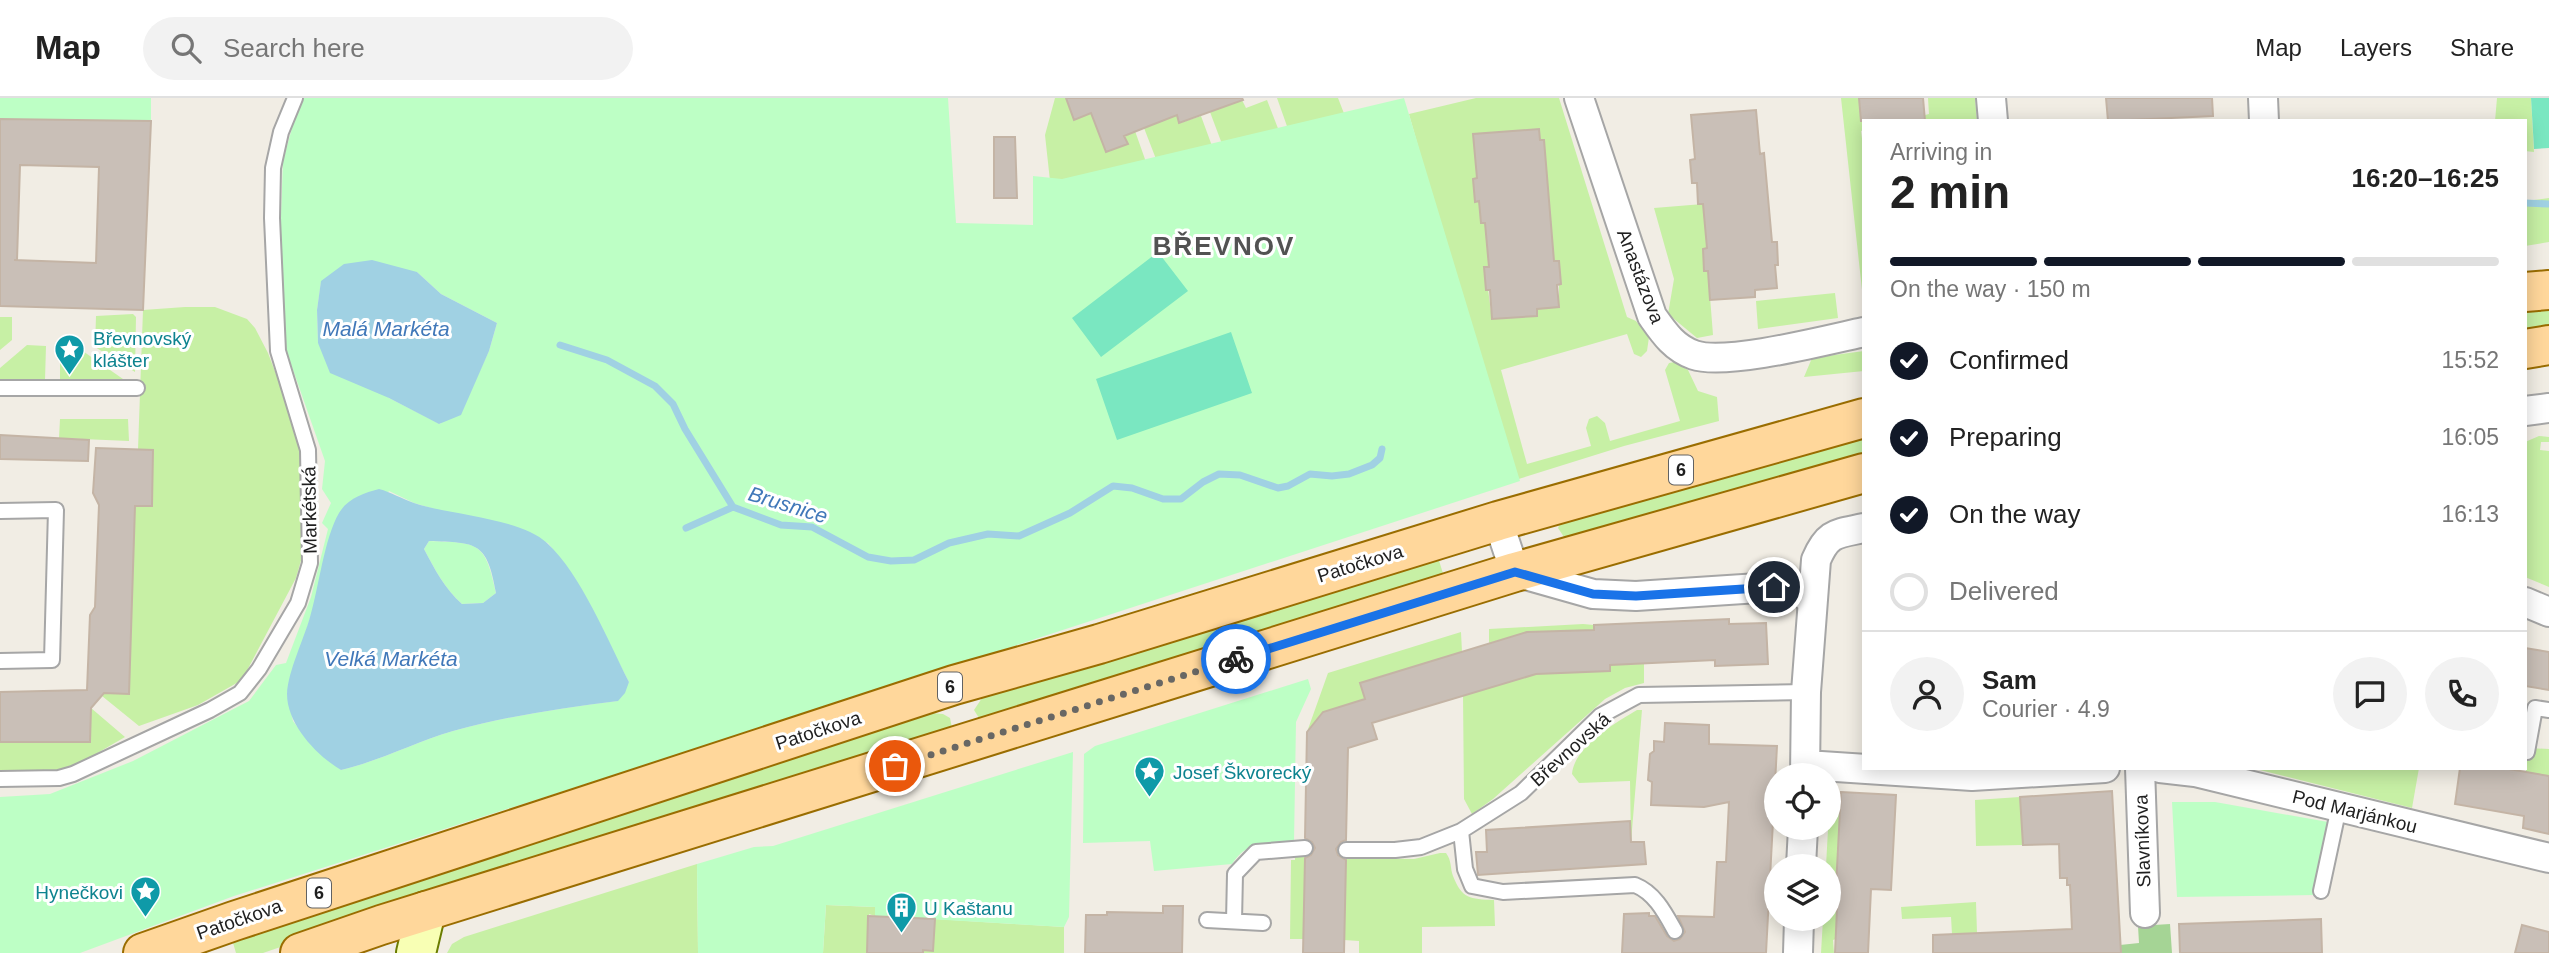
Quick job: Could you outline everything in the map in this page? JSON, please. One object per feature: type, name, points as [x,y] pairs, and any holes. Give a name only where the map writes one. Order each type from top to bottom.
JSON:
[{"type":"main road","points":[[2527,292],[2549,289]]},
{"type":"main road","points":[[2527,349],[2549,345]]},
{"type":"main road","name":"Patočkova","points":[[143,953],[233,921],[954,685],[1099,644],[1498,521],[1862,419]]},
{"type":"main road","points":[[300,953],[426,911],[1515,572],[1862,474]]},
{"type":"main road","points":[[954,685],[971,743]]},
{"type":"street","name":"Anastázova","points":[[1579,98],[1653,316],[1669,341],[1695,355],[1726,359],[1862,332]]},
{"type":"street","points":[[1991,98],[1993,119]]},
{"type":"street","points":[[2263,98],[2264,119]]},
{"type":"street","points":[[2527,411],[2549,408]]},
{"type":"street","points":[[1498,521],[1515,572],[1593,594],[1636,596],[1774,587],[1798,589],[1812,601]]},
{"type":"street","points":[[1805,763],[1806,692],[1816,560],[1824,543],[1838,534],[1862,528]]},
{"type":"street","points":[[2527,603],[2549,612]]},
{"type":"street","points":[[1841,771],[1972,776],[2072,770]]},
{"type":"street","name":"Slavníkova","points":[[2140,770],[2145,913]]},
{"type":"street","name":"Pod Marjánkou","points":[[2178,770],[2549,858]]},
{"type":"street","points":[[416,953],[426,911]]},
{"type":"street","points":[[1798,953],[1799,931]]},
{"type":"lane","name":"Markétská","points":[[0,779],[59,778],[73,775],[230,699],[240,693],[259,669],[298,603],[310,563],[308,450],[278,351],[272,218],[273,168],[281,132],[295,98]]},
{"type":"lane","points":[[0,388],[137,388]]},
{"type":"lane","points":[[0,511],[57,510],[52,660],[0,661]]},
{"type":"lane","name":"Břevnovská","points":[[1346,850],[1421,847],[1461,831],[1521,793],[1600,716],[1639,695],[1806,692]]},
{"type":"lane","points":[[2527,752],[2535,708],[2549,710]]},
{"type":"lane","points":[[2321,891],[2339,807]]},
{"type":"lane","points":[[1461,831],[1465,869],[1472,886],[1503,892],[1635,886],[1646,889],[1675,931]]},
{"type":"lane","points":[[1234,921],[1236,874],[1256,852],[1305,848]]},
{"type":"lane","points":[[1207,920],[1263,923]]},
{"type":"green space","points":[[0,98],[151,98],[151,121],[0,119]]},
{"type":"green space","points":[[304,98],[948,98],[956,223],[1033,225],[1033,176],[1062,179],[1404,98],[1520,481],[793,718],[234,896],[80,953],[0,953],[0,797],[50,794],[133,761],[249,701],[276,665],[286,663],[311,597],[328,529],[322,523],[331,503],[322,489],[325,461],[286,350],[280,241],[283,161],[298,106]],"holes":[[[417,272],[441,294],[497,323],[489,351],[475,381],[440,424],[389,398],[318,343],[317,310],[321,282]],[[389,491],[414,503],[548,543],[574,578],[629,682],[617,701],[535,713],[473,726],[439,735],[370,762],[341,770],[308,741],[293,721],[287,694],[311,615]]]},
{"type":"green space","points":[[1055,98],[1066,98],[1074,119],[1091,113],[1106,152],[1128,144],[1120,123],[1135,131],[1146,162],[1054,184],[1050,181],[1045,135]]},
{"type":"green space","points":[[1277,98],[1338,98],[1345,116],[1288,129]]},
{"type":"green space","points":[[1476,98],[1559,98],[1627,317],[1636,321],[1649,337],[1647,351],[1641,357],[1634,354],[1627,334],[1501,370],[1527,464],[1591,446],[1586,428],[1589,419],[1597,416],[1605,423],[1610,441],[1680,421],[1665,370],[1669,363],[1675,362],[1688,370],[1698,391],[1717,397],[1719,421],[1624,446],[1512,481],[1409,114]],"holes":[[[1538,129],[1540,140],[1544,140],[1553,251],[1550,262],[1559,261],[1559,307],[1537,309],[1537,316],[1492,319],[1485,267],[1493,267],[1485,223],[1481,223],[1479,201],[1475,201],[1473,179],[1481,178],[1474,134]]]},
{"type":"green space","points":[[1841,98],[1859,98],[1862,119],[1862,290]]},
{"type":"green space","points":[[1928,98],[1975,98],[1977,119],[1925,119],[1925,115],[1929,114]]},
{"type":"green space","points":[[2497,98],[2531,98],[2534,152],[2527,151],[2527,119],[2495,119]]},
{"type":"green space","points":[[2531,98],[2549,98],[2549,148],[2534,149]]},
{"type":"green space","points":[[1242,100],[1246,108],[1267,100],[1279,131],[1222,144],[1210,112]]},
{"type":"green space","points":[[1177,115],[1180,123],[1201,116],[1212,146],[1156,159],[1144,128]]},
{"type":"green space","points":[[2549,198],[2549,242],[2527,246],[2527,201]]},
{"type":"green space","points":[[1703,204],[1711,248],[1703,249],[1704,271],[1708,271],[1713,335],[1697,338],[1668,314],[1674,279],[1654,208]]},
{"type":"green space","points":[[1158,252],[1188,291],[1101,357],[1072,318]]},
{"type":"green space","points":[[1835,293],[1838,318],[1758,329],[1756,301]]},
{"type":"green space","points":[[2549,302],[2549,333],[2527,336],[2527,305]]},
{"type":"green space","points":[[215,307],[247,319],[268,353],[290,411],[300,450],[302,557],[296,578],[242,680],[198,705],[139,726],[102,696],[104,693],[129,693],[135,506],[152,506],[153,450],[138,449],[143,310]]},
{"type":"green space","points":[[133,314],[136,317],[135,372],[95,347],[96,316]]},
{"type":"green space","points":[[0,317],[12,317],[12,340],[0,350]]},
{"type":"green space","points":[[1231,332],[1252,393],[1117,440],[1096,379]]},
{"type":"green space","points":[[27,345],[46,346],[45,380],[0,380],[0,368]]},
{"type":"green space","points":[[60,346],[77,347],[123,379],[60,380]]},
{"type":"green space","points":[[1862,351],[1862,371],[1804,377],[1812,358]]},
{"type":"green space","points":[[60,419],[128,419],[129,441],[59,438]]},
{"type":"green space","points":[[1862,434],[1862,460],[1576,539],[1564,537],[1558,528],[1563,517]]},
{"type":"green space","points":[[2539,436],[2549,437],[2549,442],[2541,442],[2540,450],[2549,451],[2549,587],[2527,578],[2527,441]]},
{"type":"green space","points":[[429,541],[459,543],[477,548],[488,563],[496,593],[483,603],[462,604],[436,572],[424,549]]},
{"type":"green space","points":[[1437,554],[1445,580],[990,722],[979,718],[974,710],[982,698],[1002,690]]},
{"type":"green space","points":[[1594,625],[1594,630],[1527,632],[1489,643],[1489,629]]},
{"type":"green space","points":[[1461,632],[1462,652],[1360,683],[1365,699],[1323,712],[1307,732],[1328,673]]},
{"type":"green space","points":[[1644,664],[1644,683],[1625,688],[1605,699],[1493,799],[1472,814],[1464,799],[1463,695],[1536,674],[1610,671],[1610,665]]},
{"type":"green space","points":[[1308,679],[1311,689],[1296,722],[1294,843],[1259,844],[1245,850],[1232,864],[1154,871],[1150,841],[1083,843],[1084,754],[1095,746]]},
{"type":"green space","points":[[91,708],[125,737],[75,766],[50,773],[0,773],[0,742],[90,742]]},
{"type":"green space","points":[[1637,710],[1642,710],[1631,842],[1630,781],[1579,783],[1572,774],[1574,764],[1588,745]]},
{"type":"green space","points":[[931,713],[950,718],[952,728],[429,896],[263,953],[236,953],[231,936]]},
{"type":"green space","points":[[2527,748],[2549,749],[2549,776],[2526,772]]},
{"type":"green space","points":[[1073,752],[1069,917],[1064,927],[875,916],[875,907],[826,905],[823,953],[698,953],[697,864],[754,847],[773,846]]},
{"type":"green space","points":[[2260,770],[2419,770],[2412,808]]},
{"type":"green space","points":[[2020,797],[2023,845],[1976,846],[1975,800]]},
{"type":"green space","points":[[2172,802],[2215,802],[2328,822],[2314,895],[2177,897]]},
{"type":"green space","points":[[1827,840],[1839,840],[1838,854],[1827,854]]},
{"type":"green space","points":[[1446,853],[1448,856],[1453,876],[1464,893],[1473,898],[1494,900],[1495,926],[1422,927],[1422,953],[1359,953],[1359,941],[1344,940],[1346,858],[1414,859]]},
{"type":"green space","points":[[1295,857],[1305,857],[1303,939],[1290,939],[1291,860],[1295,860]]},
{"type":"green space","points":[[697,864],[698,953],[447,953],[452,944],[464,937]]},
{"type":"green space","points":[[1976,902],[1977,933],[1952,934],[1951,917],[1902,919],[1901,907]]},
{"type":"green space","points":[[826,905],[875,907],[875,916],[869,914],[867,953],[823,953]]},
{"type":"green space","points":[[935,919],[1064,927],[1064,953],[923,953],[923,950],[933,950]]},
{"type":"green space","points":[[2170,924],[2172,953],[2121,953],[2120,945],[2139,943],[2138,926]]},
{"type":"green space","points":[[1822,931],[1836,931],[1836,939],[1833,940],[1834,953],[1821,953]]},
{"type":"water","name":"Malá Markéta","points":[[372,260],[417,272],[441,294],[497,323],[489,351],[461,415],[439,424],[389,398],[330,373],[318,343],[317,310],[321,281],[344,264]]},
{"type":"water","name":"Velká Markéta","points":[[379,489],[414,503],[520,528],[547,543],[571,572],[593,609],[629,682],[625,693],[618,701],[514,717],[453,731],[341,770],[322,756],[297,727],[288,705],[288,685],[310,617],[326,549],[339,513],[347,503],[357,497]],"holes":[[[429,541],[458,543],[477,548],[488,563],[496,593],[483,603],[462,604],[441,579],[424,549]]]},
{"type":"building","points":[[1066,98],[1243,100],[1179,123],[1177,115],[1124,136],[1128,144],[1106,152],[1091,113],[1074,120]]},
{"type":"building","points":[[1859,98],[1923,98],[1925,119],[1861,121]]},
{"type":"building","points":[[2106,98],[2212,98],[2213,116],[2108,119]]},
{"type":"building","points":[[1756,110],[1760,154],[1764,153],[1772,242],[1777,242],[1777,288],[1755,290],[1755,297],[1710,300],[1708,271],[1704,271],[1703,249],[1707,248],[1703,204],[1698,204],[1697,183],[1692,183],[1690,160],[1695,159],[1691,115]]},
{"type":"building","points":[[0,119],[151,121],[143,310],[0,306]],"holes":[[[20,165],[99,167],[96,263],[14,260],[17,260]]]},
{"type":"building","points":[[1539,129],[1540,140],[1544,140],[1554,261],[1559,261],[1559,307],[1537,309],[1537,316],[1492,319],[1490,290],[1486,290],[1484,267],[1489,267],[1485,223],[1481,223],[1479,201],[1475,202],[1473,179],[1477,178],[1473,134]]},
{"type":"building","points":[[994,137],[1015,137],[1017,198],[994,198]]},
{"type":"building","points":[[0,435],[89,440],[88,461],[0,459]]},
{"type":"building","points":[[96,448],[153,450],[152,506],[135,506],[129,694],[104,693],[91,708],[90,742],[0,742],[0,692],[87,690],[90,615],[95,607],[99,505],[93,493]]},
{"type":"building","points":[[1729,619],[1729,624],[1766,623],[1768,664],[1715,666],[1715,660],[1610,665],[1610,671],[1536,674],[1372,723],[1377,739],[1348,748],[1346,840],[1336,849],[1338,855],[1346,860],[1344,953],[1303,953],[1305,858],[1311,855],[1315,848],[1312,842],[1305,838],[1307,732],[1323,712],[1365,699],[1360,683],[1527,632],[1594,630],[1594,625]]},
{"type":"building","points":[[2527,648],[2549,652],[2549,690],[2527,686]]},
{"type":"building","points":[[1665,723],[1709,725],[1709,744],[1777,746],[1776,763],[1764,763],[1764,840],[1772,840],[1771,854],[1764,854],[1766,953],[1622,953],[1624,914],[1649,913],[1649,916],[1655,916],[1667,936],[1674,941],[1680,939],[1685,932],[1678,916],[1714,917],[1717,862],[1726,862],[1729,802],[1704,807],[1651,805],[1652,782],[1648,780],[1650,754],[1654,751],[1654,741],[1664,742]]},
{"type":"building","points":[[2460,770],[2514,770],[2549,776],[2549,834],[2523,828],[2524,816],[2455,804]]},
{"type":"building","points":[[2112,791],[2121,953],[1933,953],[1933,935],[2072,929],[2070,885],[2067,885],[2067,878],[2060,878],[2059,844],[2023,845],[2020,797]]},
{"type":"building","points":[[1841,792],[1896,795],[1891,890],[1871,889],[1868,953],[1835,953],[1836,931],[1841,931],[1841,854],[1838,854],[1838,840],[1841,840]]},
{"type":"building","points":[[1630,821],[1631,842],[1644,842],[1646,864],[1478,875],[1476,852],[1487,852],[1486,830]]},
{"type":"building","points":[[1163,906],[1183,906],[1182,953],[1085,953],[1086,915],[1107,915],[1107,912],[1163,913]]},
{"type":"building","name":"U Kaštanu","points":[[868,916],[935,919],[933,951],[867,953]]},
{"type":"building","points":[[2321,919],[2322,953],[2180,953],[2179,924]]},
{"type":"building","points":[[2522,925],[2549,932],[2549,953],[2515,953]]},
{"type":"waterway","name":"Brusnice","points":[[2527,203],[2549,204]]},
{"type":"waterway","points":[[560,345],[607,360],[655,386],[673,404],[685,429],[733,507]]},
{"type":"waterway","name":"Brusnice","points":[[686,528],[733,507],[781,525],[812,527],[868,557],[891,561],[914,560],[949,543],[988,534],[1019,536],[1070,513],[1113,486],[1132,488],[1163,499],[1181,499],[1203,482],[1219,474],[1240,475],[1278,488],[1288,486],[1310,474],[1349,474],[1372,465],[1380,458],[1382,449]]},
{"type":"way so far","points":[[895,766],[1236,659]]},
{"type":"place","name":"Břevnovský klášter","points":[[70,376]]},
{"type":"place","name":"Josef Škvorecký","points":[[1150,799]]},
{"type":"place","name":"Hynečkovi","points":[[146,919]]},
{"type":"place","name":"U Kaštanu","points":[[901,935]]},
{"type":"district","name":"BŘEVNOV","points":[[1224,246]]},
{"type":"route","points":[[1236,659],[1515,572],[1593,594],[1636,596],[1774,587]]}]
